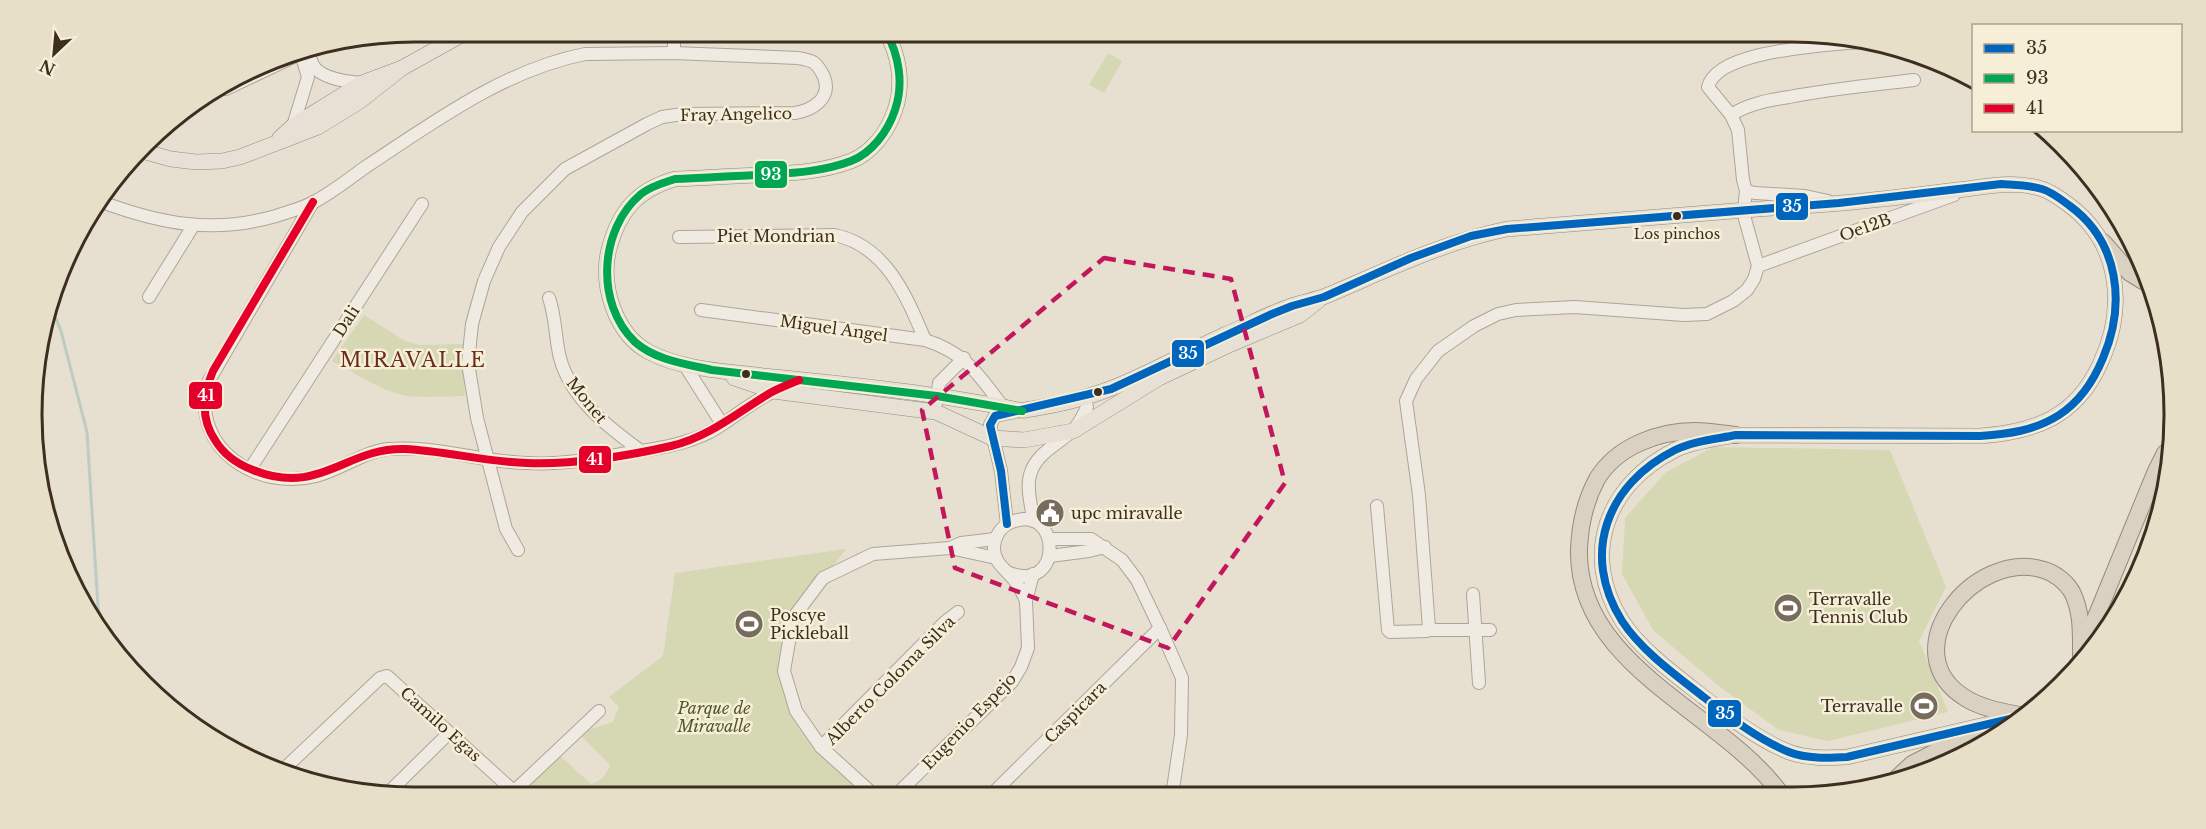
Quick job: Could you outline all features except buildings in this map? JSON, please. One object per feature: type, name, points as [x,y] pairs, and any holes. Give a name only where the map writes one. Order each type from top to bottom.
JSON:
[{"type":"highway","points":[[2103,242],[2130,273],[2138,278]]},
{"type":"highway","points":[[1736,435],[1698,431],[1665,434],[1635,446],[1608,464],[1598,477],[1587,501],[1579,537],[1579,560],[1587,602],[1597,622],[1609,638],[1628,658],[1689,711],[1757,766],[1775,787]]},
{"type":"highway","points":[[2087,641],[2161,461]]},
{"type":"highway","points":[[2014,713],[1969,700],[1956,692],[1945,679],[1935,651],[1942,621],[1954,603],[1978,583],[2007,569],[2028,566],[2049,572],[2061,579],[2071,590],[2081,620],[2080,650]]},
{"type":"highway","points":[[1907,768],[1988,725]]},
{"type":"main road","points":[[149,153],[196,162],[240,157],[318,126],[360,100],[402,68],[448,42]]},
{"type":"main road","points":[[891,42],[900,68],[898,101],[890,123],[873,146],[853,161],[811,172],[675,180],[658,184],[642,193],[619,222],[608,253],[607,272],[610,298],[617,316],[636,343],[648,352],[711,370],[937,396],[1022,411],[1111,389],[1292,306],[1324,297],[1411,258],[1471,236],[1507,229],[1839,203],[2001,184],[2043,189],[2082,214],[2103,242],[2109,259],[2115,292],[2113,331],[2104,356],[2091,381],[2074,402],[2051,419],[2023,431],[1980,436],[1736,435],[1697,442],[1677,449],[1658,460],[1642,470],[1630,482],[1610,515],[1602,549],[1605,582],[1613,605],[1623,622],[1637,638],[1659,660],[1734,721],[1790,752],[1818,758],[1847,757],[2001,722]]},
{"type":"main road","points":[[278,140],[293,126],[362,83],[402,68]]},
{"type":"main road","points":[[711,370],[772,392],[935,412],[992,438],[1024,440],[1073,430],[1160,378],[1231,344],[1300,315],[1324,297]]},
{"type":"street","points":[[674,42],[674,53]]},
{"type":"street","points":[[1428,630],[1419,495],[1406,405],[1407,396],[1416,379],[1438,351],[1474,326],[1498,314],[1516,310],[1575,307],[1684,315],[1707,314],[1733,301],[1747,290],[1758,266],[1744,210],[1746,190],[1738,130],[1731,115],[1708,87],[1714,74],[1725,67],[1753,57],[1787,49],[1833,44]]},
{"type":"street","name":"Fray Angelico","points":[[108,204],[137,215],[193,226],[214,226],[260,220],[313,202],[413,136],[523,72],[585,54],[674,53],[798,58],[812,62],[820,69],[826,82],[825,92],[819,103],[807,111],[683,114],[662,117],[565,169],[522,212],[499,247],[484,281],[472,324],[468,363],[471,388],[506,529],[518,550]]},
{"type":"street","points":[[293,126],[308,77],[307,58]]},
{"type":"street","points":[[310,58],[318,70],[335,78],[362,83]]},
{"type":"street","points":[[1731,115],[1738,110],[1767,101],[1822,90],[1914,81]]},
{"type":"street","name":"Oe12B","points":[[1758,266],[1973,188]]},
{"type":"street","points":[[1746,190],[1755,193],[1805,196],[1839,203]]},
{"type":"street","points":[[313,202],[207,384],[204,407],[211,435],[227,455],[250,469],[266,475],[299,479],[316,476],[377,451],[388,449],[435,452],[529,464],[567,462],[641,451],[688,441],[722,424],[772,392],[799,380]]},
{"type":"street","name":"Dali","points":[[250,469],[422,204]]},
{"type":"street","points":[[149,297],[193,226]]},
{"type":"street","name":"Piet Mondrian","points":[[680,237],[834,235],[851,238],[870,250],[900,284],[926,340]]},
{"type":"street","name":"Monet","points":[[549,298],[554,314],[560,356],[570,381],[609,428],[641,451]]},
{"type":"street","name":"Miguel Angel","points":[[701,310],[926,340],[946,346],[963,358],[1003,407]]},
{"type":"street","points":[[935,412],[939,383],[963,358]]},
{"type":"street","points":[[684,364],[722,424]]},
{"type":"street","points":[[1033,521],[1029,484],[1034,466],[1041,456],[1073,430],[1082,419],[1087,407],[1084,397]]},
{"type":"street","points":[[1007,524],[1001,471],[990,425],[995,416],[1022,411]]},
{"type":"street","points":[[1377,506],[1388,630],[1390,632],[1490,630]]},
{"type":"street","points":[[1015,520],[1033,521],[1040,526],[1049,539],[1050,556],[1046,563],[1033,574],[1016,575],[1007,572],[996,558],[995,539],[1000,530],[1015,520]]},
{"type":"street","points":[[950,548],[961,543],[995,539]]},
{"type":"street","points":[[1049,539],[1091,539],[1122,560],[1137,580],[1182,678],[1181,735],[1173,787]]},
{"type":"street","points":[[1050,556],[1105,547]]},
{"type":"street","points":[[865,787],[821,747],[796,711],[784,671],[793,618],[823,578],[873,554],[950,548],[996,558]]},
{"type":"street","name":"Eugenio Espejo","points":[[1007,572],[1017,583],[1026,601]]},
{"type":"street","name":"Eugenio Espejo","points":[[904,787],[1012,682],[1017,674],[1028,648],[1026,601],[1033,574]]},
{"type":"street","points":[[1473,594],[1479,683]]},
{"type":"street","name":"Alberto Coloma Silva","points":[[821,747],[945,622],[958,612]]},
{"type":"street","name":"Caspicara","points":[[999,787],[1160,628]]},
{"type":"street","name":"Camilo Egas","points":[[288,765],[380,678],[387,676],[506,787]]},
{"type":"street","points":[[522,787],[599,711]]},
{"type":"street","points":[[395,786],[449,733]]},
{"type":"highlighted area","points":[[1104,258],[1231,279],[1285,483],[1168,648],[955,568],[922,410]]},
{"type":"green space","points":[[1108,53],[1122,61],[1104,93],[1089,85]]},
{"type":"green space","points":[[364,315],[405,341],[420,345],[463,344],[465,396],[422,397],[398,394],[332,361]]},
{"type":"green space","name":"Terravalle Tennis Club","points":[[1713,447],[1890,450],[1946,587],[1919,641],[1948,712],[1828,741],[1779,730],[1720,687],[1653,630],[1622,574],[1625,518],[1665,473]]},
{"type":"green space","name":"Parque de Miravalle","points":[[846,549],[795,616],[785,666],[796,709],[861,787],[526,787],[557,753],[591,784],[605,775],[610,765],[578,733],[613,722],[619,707],[609,697],[663,656],[675,573]]},
{"type":"waterway","points":[[55,317],[87,432],[99,612]]},
{"type":"transit line","name":"93","points":[[890,42],[899,70],[898,100],[884,133],[866,153],[840,165],[818,170],[675,179],[645,191],[627,209],[610,246],[607,267],[608,288],[613,308],[622,326],[635,342],[652,353],[681,363],[712,370],[937,396],[1022,411]]},
{"type":"transit line","name":"35","points":[[1007,524],[1001,471],[990,425],[995,416],[1111,389],[1272,314],[1324,297],[1411,258],[1471,236],[1507,229],[1839,203],[2001,184],[2032,187],[2053,194],[2086,221],[2099,237],[2114,275],[2116,296],[2114,317],[2103,358],[2085,390],[2066,410],[2040,425],[2011,433],[1980,436],[1736,435],[1689,444],[1651,464],[1632,482],[1617,501],[1607,523],[1602,546],[1603,571],[1609,596],[1622,621],[1648,652],[1732,719],[1766,741],[1789,752],[1810,757],[1847,757],[2003,721]]},
{"type":"transit line","name":"41","points":[[313,202],[213,371],[207,388],[205,415],[210,432],[227,455],[253,470],[276,477],[297,478],[315,475],[384,450],[405,449],[527,463],[562,463],[618,456],[671,446],[698,437],[770,393],[799,380]]},
{"type":"place","name":"Los pinchos","points":[[1677,216]]},
{"type":"place","name":"upc miravalle","points":[[1050,513]]},
{"type":"place","name":"Terravalle Tennis Club","points":[[1788,608]]},
{"type":"place","name":"Poscye Pickleball","points":[[749,624]]},
{"type":"place","name":"Terravalle","points":[[1924,706]]},
{"type":"district","name":"MIRAVALLE","points":[[413,360]]}]
